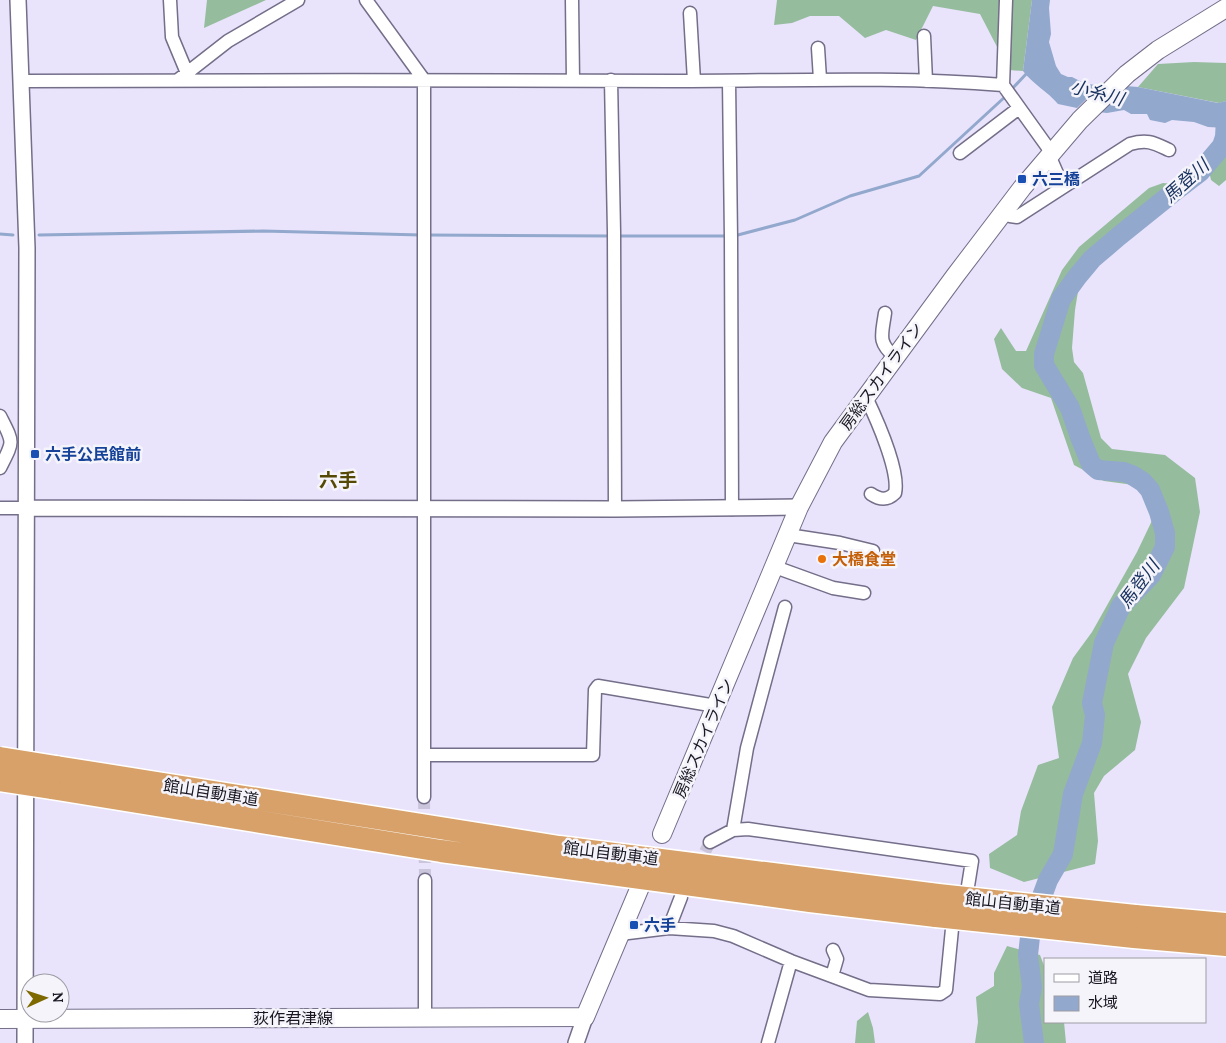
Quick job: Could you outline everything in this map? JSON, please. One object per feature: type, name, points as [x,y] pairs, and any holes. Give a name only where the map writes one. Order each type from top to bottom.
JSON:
[{"type":"highway","name":"館山自動車道","points":[[0,758],[54,777],[441,851],[800,900],[942,913],[1135,926],[1226,924]]},
{"type":"highway","name":"館山自動車道","points":[[0,780],[54,777]]},
{"type":"highway","name":"館山自動車道","points":[[1135,926],[1226,945]]},
{"type":"main road","name":"房総スカイライン","points":[[662,834],[800,507],[833,442],[1004,211],[1080,120],[1127,74],[1158,50],[1226,8]]},
{"type":"main road","points":[[585,1017],[640,887]]},
{"type":"main road","name":"荻作君津線","points":[[70,1020],[585,1017]]},
{"type":"main road","name":"荻作君津線","points":[[0,1019],[20,1020]]},
{"type":"street","points":[[18,0],[27,248],[25,973]]},
{"type":"street","points":[[170,0],[172,37],[182,77]]},
{"type":"street","points":[[182,77],[228,42],[298,0]]},
{"type":"street","points":[[366,0],[424,80],[424,797]]},
{"type":"street","points":[[572,0],[573,80]]},
{"type":"street","points":[[1006,0],[1004,87],[1050,154],[1063,187]]},
{"type":"street","points":[[690,13],[694,81]]},
{"type":"street","points":[[924,36],[926,81]]},
{"type":"street","points":[[818,48],[820,79]]},
{"type":"street","points":[[22,80],[182,77],[694,81],[820,79],[926,81],[1004,87]]},
{"type":"street","points":[[611,80],[614,236],[615,509]]},
{"type":"street","points":[[728,81],[731,235],[732,509]]},
{"type":"street","points":[[960,153],[1018,107]]},
{"type":"street","points":[[1004,211],[1010,216],[1017,217],[1130,144],[1144,141],[1169,150]]},
{"type":"street","points":[[885,313],[883,344],[885,349],[895,357]]},
{"type":"street","points":[[866,397],[891,458],[896,488],[896,494],[888,499],[878,498],[872,494]]},
{"type":"street","points":[[0,416],[11,438],[11,446],[0,468]]},
{"type":"street","points":[[0,508],[732,509],[800,507]]},
{"type":"street","points":[[788,535],[840,543],[873,551]]},
{"type":"street","points":[[775,567],[833,588],[864,593]]},
{"type":"street","points":[[733,830],[747,748],[785,607]]},
{"type":"street","points":[[424,755],[593,755],[595,690],[598,686],[716,706]]},
{"type":"street","points":[[710,842],[733,830],[748,829],[972,862],[968,886]]},
{"type":"street","points":[[425,880],[425,1017]]},
{"type":"street","points":[[669,928],[681,896]]},
{"type":"street","points":[[620,934],[669,928],[714,931],[733,936],[791,961],[869,990],[940,994],[946,990],[942,913]]},
{"type":"street","points":[[832,976],[837,959],[833,950]]},
{"type":"street","points":[[768,1043],[791,961]]},
{"type":"street","points":[[576,1043],[585,1017]]},
{"type":"street","points":[[25,1023],[25,1043]]},
{"type":"green space","points":[[207,0],[266,0],[204,28]]},
{"type":"green space","points":[[777,0],[1032,0],[1023,71],[1009,70],[980,14],[933,6],[916,40],[886,30],[865,38],[839,16],[810,16],[792,23],[774,25]]},
{"type":"green space","points":[[1226,63],[1226,101],[1219,103],[1138,87],[1158,64]]},
{"type":"green space","points":[[1226,133],[1226,180],[1219,186],[1211,180],[1209,171],[1224,157]]},
{"type":"green space","points":[[1163,183],[1175,184],[1118,227],[1082,267],[1075,310],[1072,348],[1074,362],[1083,373],[1101,438],[1112,449],[1165,455],[1195,478],[1200,512],[1184,588],[1146,638],[1128,674],[1141,722],[1135,750],[1104,776],[1094,793],[1098,841],[1095,864],[1024,882],[990,868],[989,854],[1017,835],[1021,811],[1038,765],[1059,758],[1052,707],[1073,658],[1092,632],[1137,552],[1158,508],[1141,486],[1104,481],[1074,465],[1051,398],[1022,388],[1002,369],[994,339],[1001,328],[1016,351],[1026,351],[1062,270],[1079,247],[1149,188]]},
{"type":"green space","points":[[1007,946],[1040,955],[1044,965],[1044,1023],[1064,1023],[1066,1043],[975,1043],[978,1022],[976,997],[994,986],[994,973]]},
{"type":"green space","points":[[868,1012],[875,1043],[855,1043],[857,1021]]},
{"type":"water","points":[[1032,0],[1050,0],[1051,34],[1049,42],[1056,66],[1061,74],[1084,83],[1100,86],[1077,108],[1058,104],[1023,71]]},
{"type":"water","points":[[1126,86],[1218,103],[1226,101],[1226,128],[1208,127],[1194,122],[1172,120],[1165,123],[1150,120],[1147,114],[1131,114],[1124,110],[1107,113],[1098,112]]},
{"type":"waterway","points":[[1011,90],[1027,73]]},
{"type":"waterway","points":[[734,236],[795,220],[850,196],[919,176],[1007,95]]},
{"type":"waterway","name":"馬登川","points":[[1034,1043],[1029,1004],[1032,987],[1028,955],[1030,937],[1033,921],[1048,880],[1063,854],[1073,794],[1092,743],[1095,715],[1092,703],[1104,643],[1121,606],[1151,575],[1165,547],[1165,533],[1159,512],[1150,490],[1143,482],[1124,472],[1098,470],[1091,464],[1070,408],[1044,365],[1044,354],[1061,299],[1077,277],[1092,259],[1200,172],[1222,146],[1225,137],[1226,119]]},
{"type":"waterway","points":[[39,235],[263,231],[421,235]]},
{"type":"waterway","points":[[0,234],[13,235]]},
{"type":"waterway","points":[[427,235],[611,236]]},
{"type":"waterway","points":[[617,236],[728,236]]},
{"type":"tunnel","points":[[424,797],[425,880]]},
{"type":"tunnel","points":[[697,868],[710,842]]},
{"type":"place","name":"六三橋","points":[[1022,179]]},
{"type":"place","name":"六手公民館前","points":[[35,454]]},
{"type":"place","name":"大橋食堂","points":[[822,559]]},
{"type":"place","name":"六手","points":[[634,925]]},
{"type":"district","name":"六手","points":[[338,480]]},
{"type":"water label","name":"小糸川","points":[[1097,93]]}]
